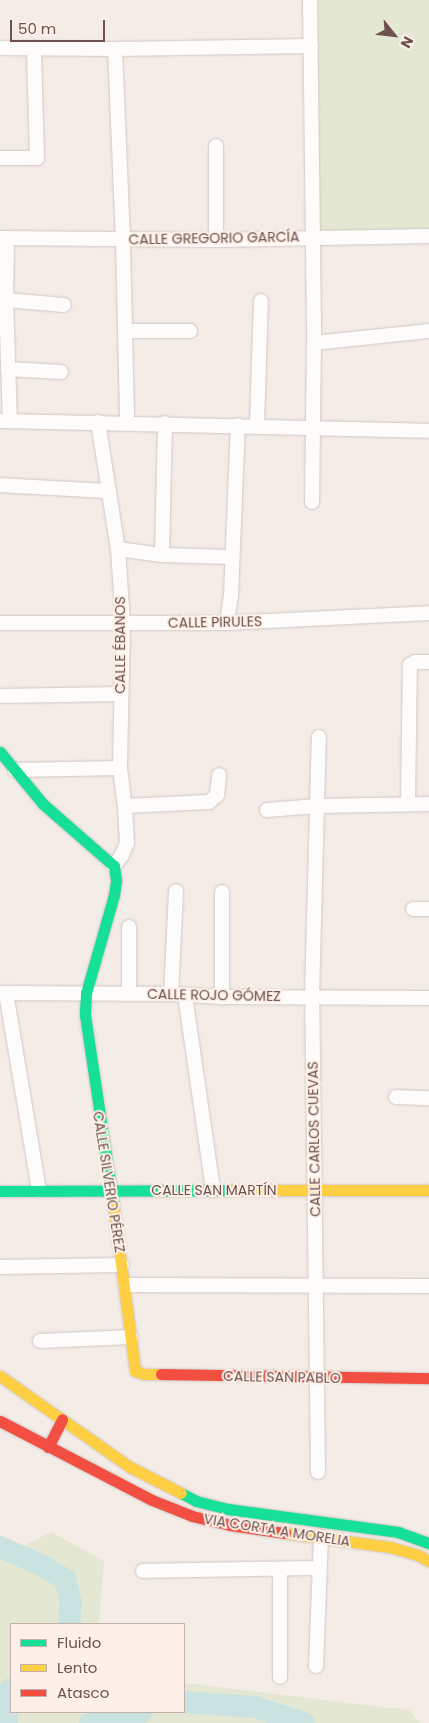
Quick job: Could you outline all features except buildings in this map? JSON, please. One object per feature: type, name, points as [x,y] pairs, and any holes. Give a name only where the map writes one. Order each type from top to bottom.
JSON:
[{"type":"street","points":[[310,0],[314,342],[312,502]]},
{"type":"street","points":[[0,48],[115,49],[310,46]]},
{"type":"street","points":[[0,158],[37,158],[34,48]]},
{"type":"street","points":[[115,49],[123,240],[127,422]]},
{"type":"street","points":[[216,146],[216,240]]},
{"type":"street","name":"CALLE GREGORIO GARCÍA","points":[[4,238],[216,240],[429,236]]},
{"type":"street","points":[[4,238],[8,369],[5,420],[238,424],[429,431]]},
{"type":"street","points":[[6,300],[64,305]]},
{"type":"street","points":[[257,425],[261,300]]},
{"type":"street","points":[[125,330],[190,331]]},
{"type":"street","points":[[314,342],[429,332]]},
{"type":"street","points":[[8,369],[62,372]]},
{"type":"street","name":"CALLE ÉBANOS","points":[[98,422],[118,549],[123,623],[120,694],[120,768],[127,843],[122,855],[114,866]]},
{"type":"street","points":[[162,555],[165,423]]},
{"type":"street","points":[[227,623],[238,424]]},
{"type":"street","points":[[0,486],[109,491]]},
{"type":"street","points":[[118,549],[162,555],[232,557]]},
{"type":"street","name":"CALLE PIRULES","points":[[0,624],[227,623],[429,613]]},
{"type":"street","points":[[408,803],[410,666],[422,662]]},
{"type":"street","points":[[0,696],[120,694]]},
{"type":"street","name":"CALLE CARLOS CUEVAS","points":[[318,1472],[312,997],[319,737]]},
{"type":"street","points":[[0,752],[43,804],[106,857],[114,866]]},
{"type":"street","points":[[15,770],[120,768]]},
{"type":"street","points":[[125,806],[209,802],[217,794],[219,775]]},
{"type":"street","points":[[267,810],[317,806],[429,804]]},
{"type":"street","name":"CALLE SILVERIO PÉREZ","points":[[114,866],[116,881],[114,895],[86,993],[85,1015],[109,1191],[125,1285],[135,1371]]},
{"type":"street","points":[[176,891],[178,995],[213,1190]]},
{"type":"street","points":[[222,892],[222,997]]},
{"type":"street","points":[[413,909],[429,909]]},
{"type":"street","points":[[129,928],[129,994]]},
{"type":"street","points":[[3,993],[39,1190]]},
{"type":"street","name":"CALLE ROJO GÓMEZ","points":[[3,993],[429,998]]},
{"type":"street","points":[[396,1097],[429,1098]]},
{"type":"street","name":"CALLE SAN MARTÍN","points":[[0,1191],[429,1190]]},
{"type":"street","points":[[0,1267],[122,1265]]},
{"type":"street","points":[[125,1285],[429,1286]]},
{"type":"street","points":[[40,1341],[131,1337]]},
{"type":"street","name":"CALLE SAN PABLO","points":[[135,1371],[144,1374],[317,1378],[429,1378]]},
{"type":"street","name":"VIA CORTA A MORELIA","points":[[0,1376],[130,1467],[196,1501],[228,1509],[398,1532],[429,1543]]},
{"type":"street","points":[[48,1447],[62,1419]]},
{"type":"street","name":"VIA CORTA A MORELIA","points":[[0,1421],[152,1500],[192,1516],[230,1525],[390,1547],[418,1555],[429,1561]]},
{"type":"street","points":[[316,1666],[321,1537]]},
{"type":"street","points":[[143,1571],[319,1568]]},
{"type":"street","points":[[280,1570],[280,1677]]},
{"type":"green space","points":[[318,0],[429,0],[429,230],[318,230]]},
{"type":"green space","points":[[51,1532],[104,1561],[99,1623],[10,1623],[10,1713],[185,1713],[185,1683],[409,1710],[420,1723],[0,1723],[0,1558]]},
{"type":"waterway","points":[[0,1547],[43,1566],[65,1579],[71,1603],[69,1623]]},
{"type":"waterway","points":[[7,1723],[6,1696],[10,1690]]},
{"type":"waterway","points":[[185,1702],[254,1707],[304,1723]]},
{"type":"waterway","points":[[90,1723],[137,1713]]},
{"type":"traffic: fast","points":[[0,752],[43,804],[114,866],[116,881],[114,895],[86,993],[85,1015],[113,1203]]},
{"type":"traffic: fast","points":[[0,1191],[230,1190]]},
{"type":"traffic: fast","points":[[181,1493],[196,1501],[228,1509],[398,1532],[429,1543]]},
{"type":"traffic: slow","points":[[230,1190],[429,1190]]},
{"type":"traffic: slow","points":[[113,1203],[135,1371],[144,1374],[161,1374]]},
{"type":"traffic: slow","points":[[0,1376],[130,1467],[181,1493]]},
{"type":"traffic: slow","points":[[285,1533],[390,1547],[418,1555],[429,1561]]},
{"type":"traffic: jam","points":[[161,1374],[429,1378]]},
{"type":"traffic: jam","points":[[48,1447],[62,1419]]},
{"type":"traffic: jam","points":[[0,1421],[152,1500],[192,1516],[230,1525],[285,1533]]}]
